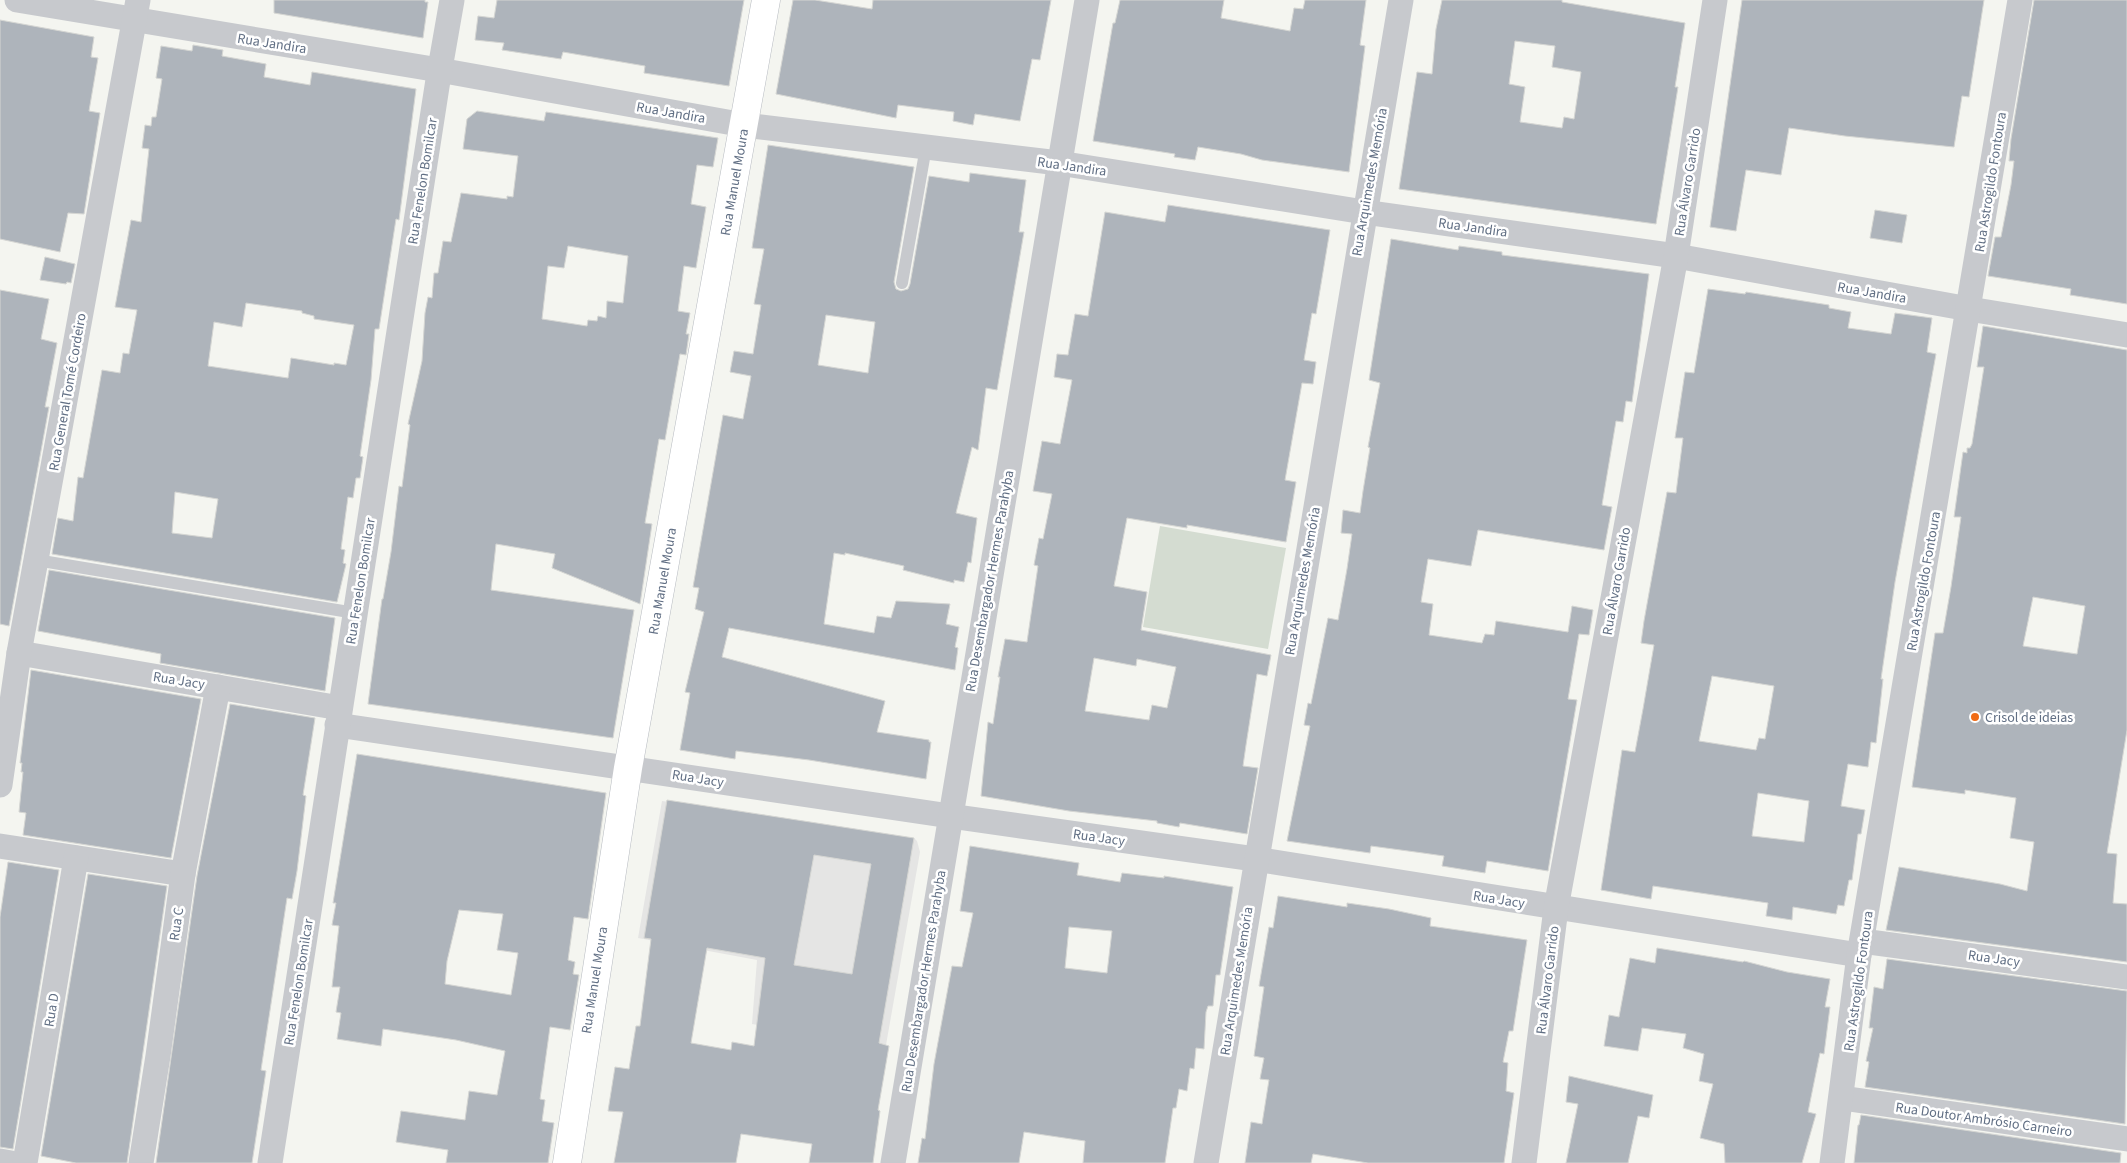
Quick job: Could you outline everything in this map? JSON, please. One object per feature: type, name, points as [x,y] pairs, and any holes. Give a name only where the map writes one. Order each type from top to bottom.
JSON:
[{"type":"street","name":"Rua Jandira","points":[[17,0],[136,11],[439,70],[744,125],[1059,163],[1364,212],[1676,256],[1969,310],[2127,335]]},
{"type":"street","name":"Rua Fenelon Bomilcar","points":[[270,1163],[439,70],[452,0]]},
{"type":"street","name":"Rua Manuel Moura","points":[[567,1163],[628,768],[766,0]]},
{"type":"street","name":"Rua Desembargador Hermes Parahyba","points":[[893,1163],[1087,0]]},
{"type":"street","name":"Rua Arquimedes Memória","points":[[1206,1163],[1401,0]]},
{"type":"street","name":"Rua Álvaro Garrido","points":[[1524,1163],[1556,908],[1676,256],[1715,0]]},
{"type":"street","name":"Rua Astrogildo Fontoura","points":[[1832,1163],[1861,948],[2020,0]]},
{"type":"street","name":"Rua General Tomé Cordeiro","points":[[0,785],[12,659],[36,560],[136,11]]},
{"type":"street","name":"Rua Jacy","points":[[12,659],[218,687],[338,716],[628,768],[1256,859],[1556,908],[1861,948],[2127,977]]},
{"type":"street","name":"Rua C","points":[[140,1163],[158,1056],[183,874],[218,687]]},
{"type":"street","points":[[0,846],[183,874]]},
{"type":"street","name":"Rua D","points":[[25,1163],[76,858]]},
{"type":"street","name":"Rua Doutor Ambrósio Carneiro","points":[[1842,1098],[2127,1138]]},
{"type":"street","points":[[0,1161],[11,1163]]},
{"type":"lane","points":[[902,283],[926,147]]},
{"type":"lane","points":[[36,560],[355,613]]},
{"type":"shaded area","points":[[1160,526],[1286,548],[1268,649],[1143,627]]},
{"type":"shaded area","points":[[662,801],[914,838],[917,841],[920,852],[886,1045],[752,1024],[757,960],[638,938]]},
{"type":"building","points":[[274,0],[425,0],[425,2],[428,2],[423,38],[274,13]]},
{"type":"building","points":[[497,0],[744,0],[729,86],[644,73],[645,66],[563,52],[561,59],[502,50],[504,43],[475,40],[478,16],[494,18]]},
{"type":"building","points":[[793,0],[815,0],[872,9],[873,0],[1051,0],[1040,60],[1032,59],[1020,121],[975,114],[973,125],[953,121],[954,112],[898,105],[896,118],[776,94]]},
{"type":"building","points":[[1120,0],[1224,0],[1221,18],[1290,31],[1294,8],[1303,9],[1305,0],[1366,0],[1360,45],[1365,46],[1349,172],[1262,160],[1241,154],[1198,147],[1195,160],[1174,157],[1175,154],[1093,141],[1113,23],[1115,23]]},
{"type":"building","points":[[1442,0],[1562,0],[1562,2],[1685,23],[1675,87],[1678,87],[1656,224],[1399,189],[1417,72],[1432,74],[1436,29]],"holes":[[[1515,41],[1555,46],[1552,67],[1581,72],[1574,119],[1564,117],[1562,128],[1520,122],[1525,87],[1509,84]]]},
{"type":"building","points":[[1742,0],[1984,0],[1969,97],[1962,96],[1954,147],[1845,136],[1789,128],[1781,175],[1746,170],[1736,231],[1710,227]]},
{"type":"building","points":[[2034,0],[2127,0],[2127,304],[2070,295],[2071,289],[1988,276],[1995,237],[2001,237],[2011,185],[2014,161],[2009,161],[2011,139]]},
{"type":"building","points":[[0,20],[94,37],[91,57],[98,58],[89,111],[100,113],[84,214],[68,213],[60,252],[0,239]]},
{"type":"building","points":[[193,45],[223,50],[222,56],[266,64],[264,77],[310,85],[312,72],[416,89],[399,220],[396,219],[379,329],[375,329],[371,380],[360,456],[363,457],[360,478],[356,478],[353,498],[348,497],[341,549],[345,550],[343,563],[346,564],[337,602],[52,554],[58,518],[73,521],[78,477],[83,478],[102,370],[120,373],[123,353],[129,354],[137,310],[115,307],[131,220],[141,222],[149,149],[142,148],[145,125],[151,126],[152,117],[156,117],[162,79],[156,78],[161,46],[192,51]],"holes":[[[246,303],[302,311],[302,313],[314,316],[314,319],[354,325],[346,365],[334,363],[334,365],[291,358],[288,378],[208,366],[214,322],[242,327]],[[175,492],[218,499],[212,538],[172,533]]]},
{"type":"building","points":[[477,111],[544,121],[546,112],[718,138],[713,167],[697,165],[691,204],[706,207],[696,268],[684,266],[678,311],[690,313],[686,334],[689,334],[686,355],[680,354],[665,440],[659,439],[645,523],[652,524],[640,604],[552,568],[555,554],[496,544],[491,590],[634,610],[613,738],[368,704],[399,486],[402,487],[410,425],[408,424],[422,361],[425,313],[428,297],[432,298],[434,273],[438,273],[443,241],[451,242],[461,193],[507,199],[507,196],[513,197],[518,156],[463,149],[467,119]],"holes":[[[568,246],[628,256],[623,303],[607,301],[606,318],[598,316],[597,321],[588,320],[587,326],[542,319],[548,266],[564,268]]]},
{"type":"building","points":[[768,145],[914,167],[894,282],[896,289],[901,291],[908,289],[910,284],[929,176],[969,182],[970,173],[1026,180],[1019,232],[1024,232],[997,390],[986,388],[978,450],[972,447],[956,513],[977,518],[971,563],[968,562],[964,582],[954,580],[954,583],[903,570],[904,566],[845,553],[845,555],[834,553],[824,624],[874,633],[877,616],[891,618],[896,601],[950,604],[946,624],[959,627],[955,647],[958,648],[955,670],[729,628],[722,657],[885,701],[877,732],[929,740],[931,742],[926,779],[809,760],[736,751],[735,759],[680,750],[690,693],[685,692],[704,612],[695,609],[699,588],[693,587],[723,415],[743,419],[751,376],[730,372],[734,351],[753,354],[761,305],[754,304],[764,249],[752,248]],"holes":[[[826,315],[875,322],[868,373],[818,365]]]},
{"type":"building","points":[[1168,205],[1330,230],[1316,314],[1312,313],[1304,360],[1316,362],[1313,384],[1302,383],[1285,480],[1296,482],[1286,542],[1187,525],[1187,528],[1127,518],[1114,586],[1147,592],[1141,630],[1271,655],[1267,676],[1257,674],[1243,766],[1258,768],[1247,834],[1180,823],[1179,827],[1157,823],[1157,821],[1069,811],[981,796],[988,722],[993,724],[1000,677],[998,677],[1005,639],[1027,642],[1038,566],[1034,565],[1039,538],[1043,539],[1052,494],[1033,491],[1042,441],[1060,444],[1072,380],[1054,377],[1057,354],[1068,355],[1075,314],[1088,316],[1105,212],[1165,222]],"holes":[[[1094,658],[1136,666],[1137,659],[1176,667],[1167,708],[1152,705],[1149,720],[1085,711]]]},
{"type":"building","points":[[1875,210],[1907,215],[1902,243],[1870,238]]},
{"type":"building","points":[[1391,239],[1458,250],[1459,246],[1502,252],[1502,255],[1649,274],[1632,402],[1626,401],[1623,422],[1616,421],[1602,505],[1612,507],[1604,550],[1478,530],[1471,566],[1428,559],[1421,602],[1433,604],[1429,635],[1482,643],[1485,634],[1494,635],[1496,621],[1568,632],[1572,606],[1593,610],[1589,635],[1579,634],[1568,699],[1577,700],[1548,871],[1487,861],[1485,873],[1442,866],[1444,856],[1371,846],[1370,853],[1287,841],[1310,726],[1304,725],[1308,703],[1311,704],[1328,618],[1338,620],[1347,569],[1352,534],[1341,533],[1343,510],[1360,513],[1370,448],[1368,447],[1380,383],[1369,380]]},
{"type":"building","points":[[45,257],[75,264],[71,283],[40,280]]},
{"type":"building","points":[[1708,289],[1745,294],[1746,292],[1829,305],[1829,308],[1851,312],[1848,328],[1891,334],[1895,313],[1932,318],[1927,352],[1936,354],[1895,582],[1881,679],[1883,679],[1876,743],[1871,742],[1868,767],[1848,764],[1841,806],[1865,810],[1861,834],[1858,834],[1852,880],[1849,880],[1844,906],[1838,905],[1836,914],[1793,907],[1792,920],[1766,916],[1768,903],[1653,886],[1651,899],[1601,890],[1622,750],[1635,752],[1643,709],[1654,645],[1641,643],[1644,621],[1667,492],[1676,493],[1683,438],[1675,438],[1685,372],[1694,373]],"holes":[[[1712,676],[1774,686],[1765,739],[1759,738],[1756,750],[1699,741]],[[1758,793],[1809,801],[1804,842],[1752,836]]]},
{"type":"building","points":[[0,290],[49,299],[41,339],[57,343],[45,407],[49,407],[9,626],[0,624]]},
{"type":"building","points":[[1983,326],[2127,350],[2127,730],[2107,853],[2117,854],[2113,903],[2127,904],[2127,962],[1886,930],[1899,867],[2000,884],[2027,891],[2034,842],[2010,838],[2016,798],[1965,790],[1965,794],[1912,787],[1935,633],[1943,633],[1951,587],[1961,517],[1954,517],[1963,452],[1967,453],[1967,448],[1970,448],[1972,444],[1984,367],[1977,367]],"holes":[[[2033,597],[2085,606],[2077,654],[2023,646]]]},
{"type":"building","points":[[49,570],[335,618],[325,691],[160,663],[161,654],[38,631]]},
{"type":"building","points":[[31,670],[201,699],[171,858],[23,835],[26,813],[19,812],[23,772],[21,772],[22,763],[20,763]]},
{"type":"building","points":[[230,704],[315,718],[303,795],[306,796],[297,871],[292,899],[287,898],[261,1070],[266,1071],[252,1163],[156,1163],[197,876]]},
{"type":"building","points":[[357,754],[606,793],[588,919],[574,917],[568,960],[575,962],[573,974],[579,975],[570,1030],[550,1027],[540,1099],[545,1100],[542,1121],[554,1123],[548,1163],[446,1163],[448,1150],[396,1142],[401,1111],[465,1120],[469,1091],[497,1095],[505,1051],[456,1040],[383,1029],[381,1046],[337,1039],[341,1013],[336,1012],[340,987],[332,987],[339,926],[332,925],[336,903],[333,903]],"holes":[[[459,910],[503,914],[497,950],[518,953],[511,995],[445,984],[447,961]]]},
{"type":"building","points":[[667,800],[914,838],[879,1043],[889,1046],[878,1110],[880,1111],[873,1163],[809,1163],[812,1144],[741,1134],[736,1163],[614,1163],[623,1112],[608,1111],[615,1067],[629,1069],[636,1026],[640,1026],[651,939],[644,938]],"holes":[[[814,855],[871,864],[852,974],[794,965]],[[707,948],[765,958],[754,1046],[732,1042],[731,1050],[691,1043]]]},
{"type":"building","points":[[970,846],[1079,863],[1077,875],[1120,882],[1122,873],[1164,878],[1164,876],[1233,887],[1220,975],[1216,975],[1213,1006],[1208,1006],[1206,1012],[1204,1049],[1196,1048],[1194,1069],[1190,1068],[1187,1091],[1179,1089],[1176,1108],[1173,1108],[1165,1163],[1083,1163],[1085,1141],[1024,1132],[1019,1163],[918,1163],[922,1138],[925,1139],[934,1064],[952,966],[962,967],[973,913],[960,911]],"holes":[[[1069,927],[1112,931],[1107,973],[1065,968]]]},
{"type":"building","points":[[8,862],[59,870],[13,1149],[0,1147],[0,917]]},
{"type":"building","points":[[88,874],[167,886],[127,1163],[76,1163],[41,1156]]},
{"type":"building","points":[[1278,896],[1347,907],[1347,903],[1389,909],[1431,918],[1430,926],[1527,940],[1513,1031],[1509,1031],[1503,1062],[1508,1063],[1506,1091],[1514,1093],[1504,1163],[1368,1163],[1313,1154],[1311,1163],[1245,1163],[1251,1122],[1262,1124],[1269,1080],[1260,1079],[1264,1058],[1254,1056],[1264,987],[1259,986],[1269,927],[1273,928]]},
{"type":"building","points":[[1657,948],[1744,961],[1787,972],[1830,979],[1825,1007],[1830,1007],[1824,1054],[1820,1053],[1808,1112],[1816,1114],[1802,1163],[1725,1163],[1724,1144],[1700,1138],[1713,1084],[1699,1081],[1704,1054],[1683,1048],[1686,1034],[1642,1028],[1638,1051],[1604,1046],[1609,1015],[1619,1017],[1630,958],[1655,963]]},
{"type":"building","points":[[1887,959],[2127,991],[2125,1124],[1865,1087],[1869,1062],[1866,1061],[1873,1028],[1869,1028],[1874,987],[1883,989]]},
{"type":"building","points":[[1569,1076],[1653,1095],[1649,1118],[1638,1116],[1628,1163],[1566,1163],[1578,1104],[1566,1102]]},
{"type":"building","points":[[1861,1115],[2121,1153],[2120,1163],[1854,1163],[1858,1125]]},
{"type":"place","name":"Crisol de ideias","points":[[1975,717]]}]
